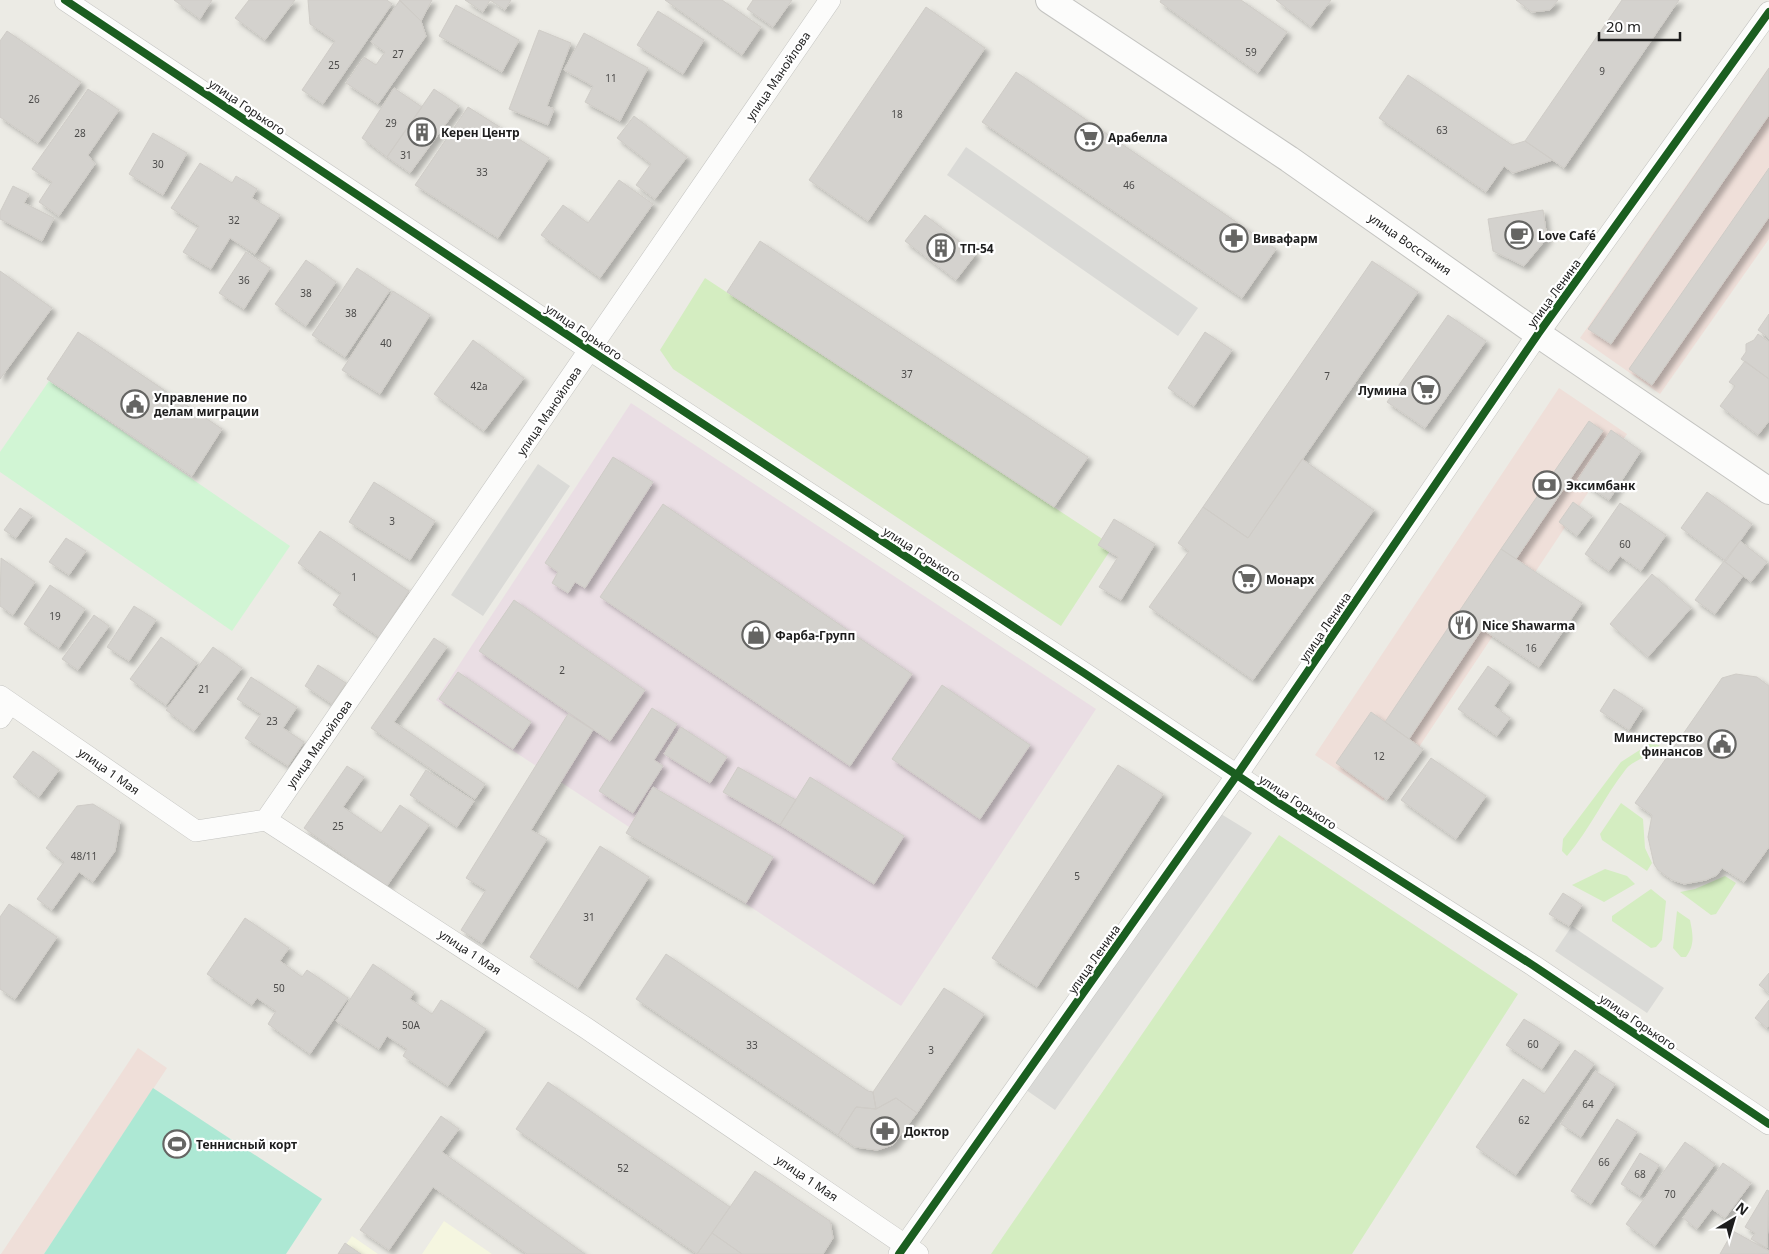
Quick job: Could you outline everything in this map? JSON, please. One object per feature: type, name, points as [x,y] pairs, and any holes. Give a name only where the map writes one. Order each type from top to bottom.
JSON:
[{"type":"street","name":"улица Горького","points":[[65,0],[590,350],[1237,775],[1534,966],[1769,1124]]},
{"type":"street","name":"улица Манойлова","points":[[266,820],[830,0]]},
{"type":"street","name":"улица Восстания","points":[[1048,0],[1289,159],[1538,334],[1769,491]]},
{"type":"street","name":"улица Ленина","points":[[907,1251],[1237,775],[1538,334],[1769,12]]},
{"type":"street","name":"улица 1 Мая","points":[[3,705],[196,831],[266,820],[586,1028],[907,1251]]},
{"type":"shaded area","points":[[1769,67],[1769,239],[1660,394],[1580,338]]},
{"type":"shaded area","points":[[966,147],[1198,308],[1178,336],[947,175]]},
{"type":"shaded area","points":[[1559,388],[1627,434],[1383,801],[1315,755]]},
{"type":"shaded area","name":"Фарба-Групп","points":[[631,403],[1096,709],[901,1006],[436,700]]},
{"type":"shaded area","points":[[538,464],[570,486],[483,616],[451,595]]},
{"type":"shaded area","points":[[1213,809],[1252,833],[1055,1110],[1019,1085]]},
{"type":"shaded area","points":[[1572,926],[1664,988],[1647,1013],[1555,951]]},
{"type":"shaded area","points":[[138,1048],[167,1068],[44,1254],[1,1254]]},
{"type":"shaded area","points":[[444,1221],[492,1254],[422,1254]]},
{"type":"shaded area","points":[[352,1236],[378,1254],[339,1254]]},
{"type":"green space","points":[[705,278],[1113,546],[1061,626],[673,369],[660,350]]},
{"type":"green space","points":[[49,381],[290,546],[232,631],[0,472],[0,452]]},
{"type":"green space","points":[[1649,744],[1660,745],[1626,769],[1567,856],[1562,851],[1563,839],[1621,762]]},
{"type":"green space","points":[[1621,803],[1643,819],[1645,848],[1652,863],[1647,871],[1602,840],[1600,834]]},
{"type":"green space","points":[[1279,835],[1518,994],[1352,1254],[991,1254]]},
{"type":"green space","points":[[1605,869],[1627,876],[1635,884],[1604,902],[1572,885]]},
{"type":"green space","points":[[1725,876],[1736,883],[1716,914],[1711,915],[1680,892],[1695,889]]},
{"type":"green space","points":[[1651,889],[1666,901],[1662,940],[1656,947],[1651,948],[1612,921],[1612,916]]},
{"type":"green space","points":[[1677,911],[1690,920],[1691,925],[1692,944],[1686,957],[1681,957],[1673,948]]},
{"type":"green space","name":"Теннисный корт","points":[[153,1088],[322,1199],[286,1254],[44,1254]]},
{"type":"building","points":[[174,0],[212,0],[200,19]]},
{"type":"building","points":[[249,0],[295,0],[265,40],[235,18]]},
{"type":"building","points":[[308,0],[387,0],[392,4],[323,104],[302,90],[335,41],[310,24]]},
{"type":"building","points":[[399,0],[432,0],[421,21]]},
{"type":"building","points":[[400,0],[421,21],[426,36],[378,104],[346,83],[364,57],[376,65],[385,52],[371,42]]},
{"type":"building","points":[[465,0],[490,0],[483,12]]},
{"type":"building","points":[[490,0],[511,0],[505,10]]},
{"type":"building","points":[[665,0],[722,0],[761,27],[742,55]]},
{"type":"building","points":[[753,0],[792,0],[773,27],[747,9]]},
{"type":"building","points":[[1161,0],[1241,0],[1287,32],[1258,73],[1160,2]]},
{"type":"building","points":[[1276,0],[1331,0],[1311,27]]},
{"type":"building","points":[[1516,0],[1558,0],[1550,10],[1532,12]]},
{"type":"building","points":[[1622,0],[1679,0],[1564,168],[1525,141]]},
{"type":"building","points":[[456,5],[519,40],[502,72],[439,36]]},
{"type":"building","points":[[926,7],[985,48],[868,221],[809,180]]},
{"type":"building","points":[[658,11],[704,40],[683,74],[637,45]]},
{"type":"building","points":[[539,30],[571,43],[547,106],[554,109],[548,125],[509,109]]},
{"type":"building","points":[[7,31],[81,82],[38,143],[0,117],[0,41]]},
{"type":"building","points":[[584,33],[648,68],[620,121],[585,102],[593,86],[564,70]]},
{"type":"building","points":[[1769,68],[1769,115],[1611,344],[1588,329]]},
{"type":"building","points":[[1016,72],[1276,249],[1242,298],[982,122]]},
{"type":"building","points":[[1408,75],[1512,145],[1525,141],[1553,160],[1513,173],[1504,166],[1486,192],[1379,118]]},
{"type":"building","points":[[394,88],[422,107],[387,157],[362,138]]},
{"type":"building","points":[[88,89],[119,110],[88,155],[95,164],[59,216],[39,202],[52,182],[32,169]]},
{"type":"building","name":"Керен Центр","points":[[434,89],[459,106],[410,173],[387,157]]},
{"type":"building","points":[[468,107],[549,158],[498,238],[415,185]]},
{"type":"building","points":[[634,116],[687,157],[655,199],[636,185],[651,164],[617,138]]},
{"type":"building","points":[[153,133],[187,153],[163,195],[129,174]]},
{"type":"building","points":[[200,163],[232,183],[236,176],[257,189],[252,198],[280,215],[255,254],[230,238],[211,269],[183,252],[199,226],[171,208]]},
{"type":"building","points":[[1769,168],[1769,217],[1652,385],[1629,369]]},
{"type":"building","points":[[619,180],[653,204],[600,278],[541,235],[563,205],[588,223]]},
{"type":"building","points":[[13,186],[29,194],[24,203],[54,218],[42,241],[0,219],[0,212]]},
{"type":"building","points":[[1543,210],[1547,238],[1524,266],[1493,251],[1488,219]]},
{"type":"building","name":"ТП-54","points":[[925,215],[976,254],[956,280],[905,241]]},
{"type":"building","points":[[760,241],[1088,457],[1054,507],[727,292]]},
{"type":"building","points":[[246,252],[270,268],[244,309],[219,293]]},
{"type":"building","points":[[306,260],[336,282],[306,326],[275,304]]},
{"type":"building","points":[[1372,261],[1418,292],[1248,538],[1203,507]]},
{"type":"building","points":[[357,268],[390,290],[345,357],[312,335]]},
{"type":"building","points":[[0,271],[52,308],[0,379]]},
{"type":"building","points":[[393,291],[430,315],[380,394],[342,370]]},
{"type":"building","points":[[1769,314],[1769,338],[1758,330]]},
{"type":"building","points":[[1448,315],[1486,341],[1425,428],[1387,402]]},
{"type":"building","name":"Управление по делам миграции","points":[[78,332],[222,429],[192,476],[47,379]]},
{"type":"building","points":[[1205,332],[1232,350],[1194,406],[1168,388]]},
{"type":"building","points":[[1758,334],[1769,342],[1769,379],[1741,359],[1746,352],[1746,344],[1754,340]]},
{"type":"building","points":[[473,340],[524,378],[484,431],[434,394]]},
{"type":"building","points":[[1745,361],[1769,379],[1769,421],[1758,435],[1720,406],[1735,386],[1729,382]]},
{"type":"building","points":[[1589,421],[1603,431],[1516,559],[1501,549]]},
{"type":"building","points":[[1611,430],[1641,451],[1609,500],[1578,479]]},
{"type":"building","points":[[613,457],[653,482],[585,588],[575,582],[568,593],[552,583],[558,572],[545,563]]},
{"type":"building","name":"Монарх","points":[[1302,459],[1374,510],[1253,680],[1149,607],[1189,551],[1178,543],[1203,507],[1248,538]]},
{"type":"building","points":[[374,482],[435,521],[410,560],[349,522]]},
{"type":"building","points":[[1707,492],[1752,524],[1726,561],[1681,528]]},
{"type":"building","points":[[1573,502],[1592,516],[1577,536],[1559,522]]},
{"type":"building","points":[[1620,503],[1666,535],[1641,571],[1620,556],[1609,571],[1585,554]]},
{"type":"building","name":"Фарба-Групп","points":[[663,504],[912,674],[850,766],[600,597]]},
{"type":"building","points":[[20,508],[32,516],[16,538],[4,530]]},
{"type":"building","points":[[1114,519],[1155,544],[1121,600],[1099,587],[1118,557],[1098,545]]},
{"type":"building","points":[[320,531],[409,591],[379,637],[333,605],[341,593],[298,563]]},
{"type":"building","points":[[66,538],[86,551],[69,575],[49,562]]},
{"type":"building","points":[[1740,541],[1767,562],[1751,582],[1724,561]]},
{"type":"building","points":[[1501,549],[1582,603],[1539,667],[1482,629],[1409,739],[1385,722]]},
{"type":"building","points":[[1,558],[35,582],[13,615],[0,606]]},
{"type":"building","points":[[1724,561],[1743,576],[1715,614],[1695,600]]},
{"type":"building","points":[[1652,574],[1691,608],[1648,657],[1610,624]]},
{"type":"building","points":[[50,585],[85,609],[59,648],[24,624]]},
{"type":"building","points":[[514,600],[645,690],[610,741],[479,651]]},
{"type":"building","points":[[134,606],[156,620],[129,661],[107,647]]},
{"type":"building","points":[[94,615],[109,626],[78,670],[62,659]]},
{"type":"building","points":[[161,637],[197,663],[166,705],[130,679]]},
{"type":"building","points":[[434,638],[447,647],[394,722],[485,784],[475,799],[371,728]]},
{"type":"building","points":[[213,647],[242,668],[194,731],[166,710]]},
{"type":"building","points":[[318,665],[346,683],[332,704],[305,686]]},
{"type":"building","points":[[1488,666],[1510,682],[1494,706],[1510,718],[1497,736],[1458,709]]},
{"type":"building","points":[[458,672],[531,722],[513,749],[439,699]]},
{"type":"building","name":"Министерство финансов","points":[[1736,674],[1757,677],[1769,686],[1769,847],[1744,882],[1722,868],[1717,875],[1706,880],[1684,884],[1672,880],[1658,870],[1654,864],[1648,837],[1652,815],[1635,803],[1722,678]]},
{"type":"building","points":[[251,677],[297,707],[283,728],[304,742],[288,766],[245,738],[261,714],[237,699]]},
{"type":"building","points":[[942,685],[1030,745],[980,819],[892,759]]},
{"type":"building","points":[[1614,689],[1643,708],[1629,730],[1600,711]]},
{"type":"building","points":[[652,708],[677,724],[654,760],[663,766],[633,813],[599,791]]},
{"type":"building","points":[[1371,712],[1423,749],[1387,800],[1336,763]]},
{"type":"building","points":[[568,714],[593,730],[531,830],[547,839],[482,943],[461,930],[486,890],[466,878]]},
{"type":"building","points":[[681,727],[727,757],[710,783],[664,754]]},
{"type":"building","points":[[33,751],[59,770],[39,797],[13,777]]},
{"type":"building","points":[[1431,758],[1486,796],[1456,839],[1401,800]]},
{"type":"building","points":[[1118,765],[1163,794],[1037,987],[992,958]]},
{"type":"building","points":[[347,766],[364,777],[343,807],[381,833],[400,805],[429,825],[387,886],[304,828]]},
{"type":"building","points":[[738,767],[796,800],[780,825],[723,792]]},
{"type":"building","points":[[426,770],[474,801],[457,827],[410,795]]},
{"type":"building","points":[[810,777],[904,836],[874,884],[780,825]]},
{"type":"building","points":[[653,787],[773,857],[746,903],[626,833]]},
{"type":"building","points":[[93,804],[120,821],[115,851],[93,882],[79,872],[52,910],[37,899],[64,862],[46,848],[77,806]]},
{"type":"building","points":[[600,846],[649,877],[578,988],[530,957]]},
{"type":"building","points":[[1563,893],[1582,905],[1569,926],[1549,914]]},
{"type":"building","points":[[9,904],[57,937],[15,999],[0,989],[0,917]]},
{"type":"building","points":[[245,918],[289,948],[280,961],[302,977],[307,970],[348,998],[310,1054],[268,1024],[276,1011],[257,998],[252,1005],[207,974]]},
{"type":"building","points":[[666,954],[868,1091],[873,1092],[876,1109],[856,1107],[838,1135],[636,999]]},
{"type":"building","points":[[373,964],[414,992],[410,999],[432,1014],[441,1000],[486,1029],[448,1086],[403,1056],[407,1049],[387,1036],[379,1049],[336,1021]]},
{"type":"building","points":[[1769,973],[1769,993],[1759,985]]},
{"type":"building","points":[[944,988],[984,1014],[917,1113],[896,1098],[876,1109],[873,1092]]},
{"type":"building","points":[[1769,1000],[1769,1026],[1767,1028],[1755,1018]]},
{"type":"building","points":[[1524,1019],[1560,1042],[1542,1069],[1506,1045]]},
{"type":"building","points":[[1575,1050],[1594,1064],[1516,1175],[1476,1147],[1523,1079],[1544,1094]]},
{"type":"building","points":[[1595,1071],[1615,1084],[1581,1137],[1561,1124]]},
{"type":"building","points":[[548,1082],[730,1207],[697,1254],[516,1129]]},
{"type":"building","points":[[896,1098],[917,1113],[893,1145],[877,1150],[855,1147],[838,1135],[856,1107],[876,1109]]},
{"type":"building","points":[[441,1116],[459,1129],[442,1152],[585,1254],[527,1254],[433,1187],[389,1250],[360,1230]]},
{"type":"building","points":[[1617,1119],[1637,1132],[1591,1204],[1571,1191]]},
{"type":"building","points":[[1685,1142],[1715,1164],[1655,1246],[1626,1224]]},
{"type":"building","points":[[1640,1153],[1659,1165],[1640,1196],[1621,1184]]},
{"type":"building","points":[[1723,1163],[1751,1183],[1725,1218],[1712,1209],[1697,1229],[1683,1218]]},
{"type":"building","points":[[755,1171],[830,1221],[833,1238],[823,1254],[742,1254],[712,1233]]},
{"type":"building","points":[[1767,1190],[1769,1191],[1767,1248],[1751,1239],[1755,1233],[1745,1227]]},
{"type":"building","points":[[1733,1231],[1769,1251],[1769,1254],[1720,1254]]},
{"type":"building","points":[[712,1233],[742,1254],[697,1254]]},
{"type":"building","points":[[345,1243],[361,1254],[338,1254]]},
{"type":"cycle path","points":[[65,0],[590,350],[1084,673],[1274,800],[1534,966],[1769,1124]]},
{"type":"cycle path","points":[[899,1254],[1237,775],[1538,334],[1769,12]]},
{"type":"place","name":"Керен Центр","points":[[422,132]]},
{"type":"place","name":"Арабелла","points":[[1089,137]]},
{"type":"place","name":"Love Сafé","points":[[1519,235]]},
{"type":"place","name":"Вивафарм","points":[[1234,238]]},
{"type":"place","name":"ТП-54","points":[[941,248]]},
{"type":"place","name":"Лумина","points":[[1426,390]]},
{"type":"place","name":"Управление по делам миграции","points":[[135,404]]},
{"type":"place","name":"Эксимбанк","points":[[1547,485]]},
{"type":"place","name":"Монарх","points":[[1247,579]]},
{"type":"place","name":"Nice Shawarma","points":[[1463,625]]},
{"type":"place","name":"Фарба-Групп","points":[[756,635]]},
{"type":"place","name":"Министерство финансов","points":[[1722,744]]},
{"type":"place","name":"Доктор","points":[[885,1131]]},
{"type":"place","name":"Теннисный корт","points":[[177,1144]]}]
